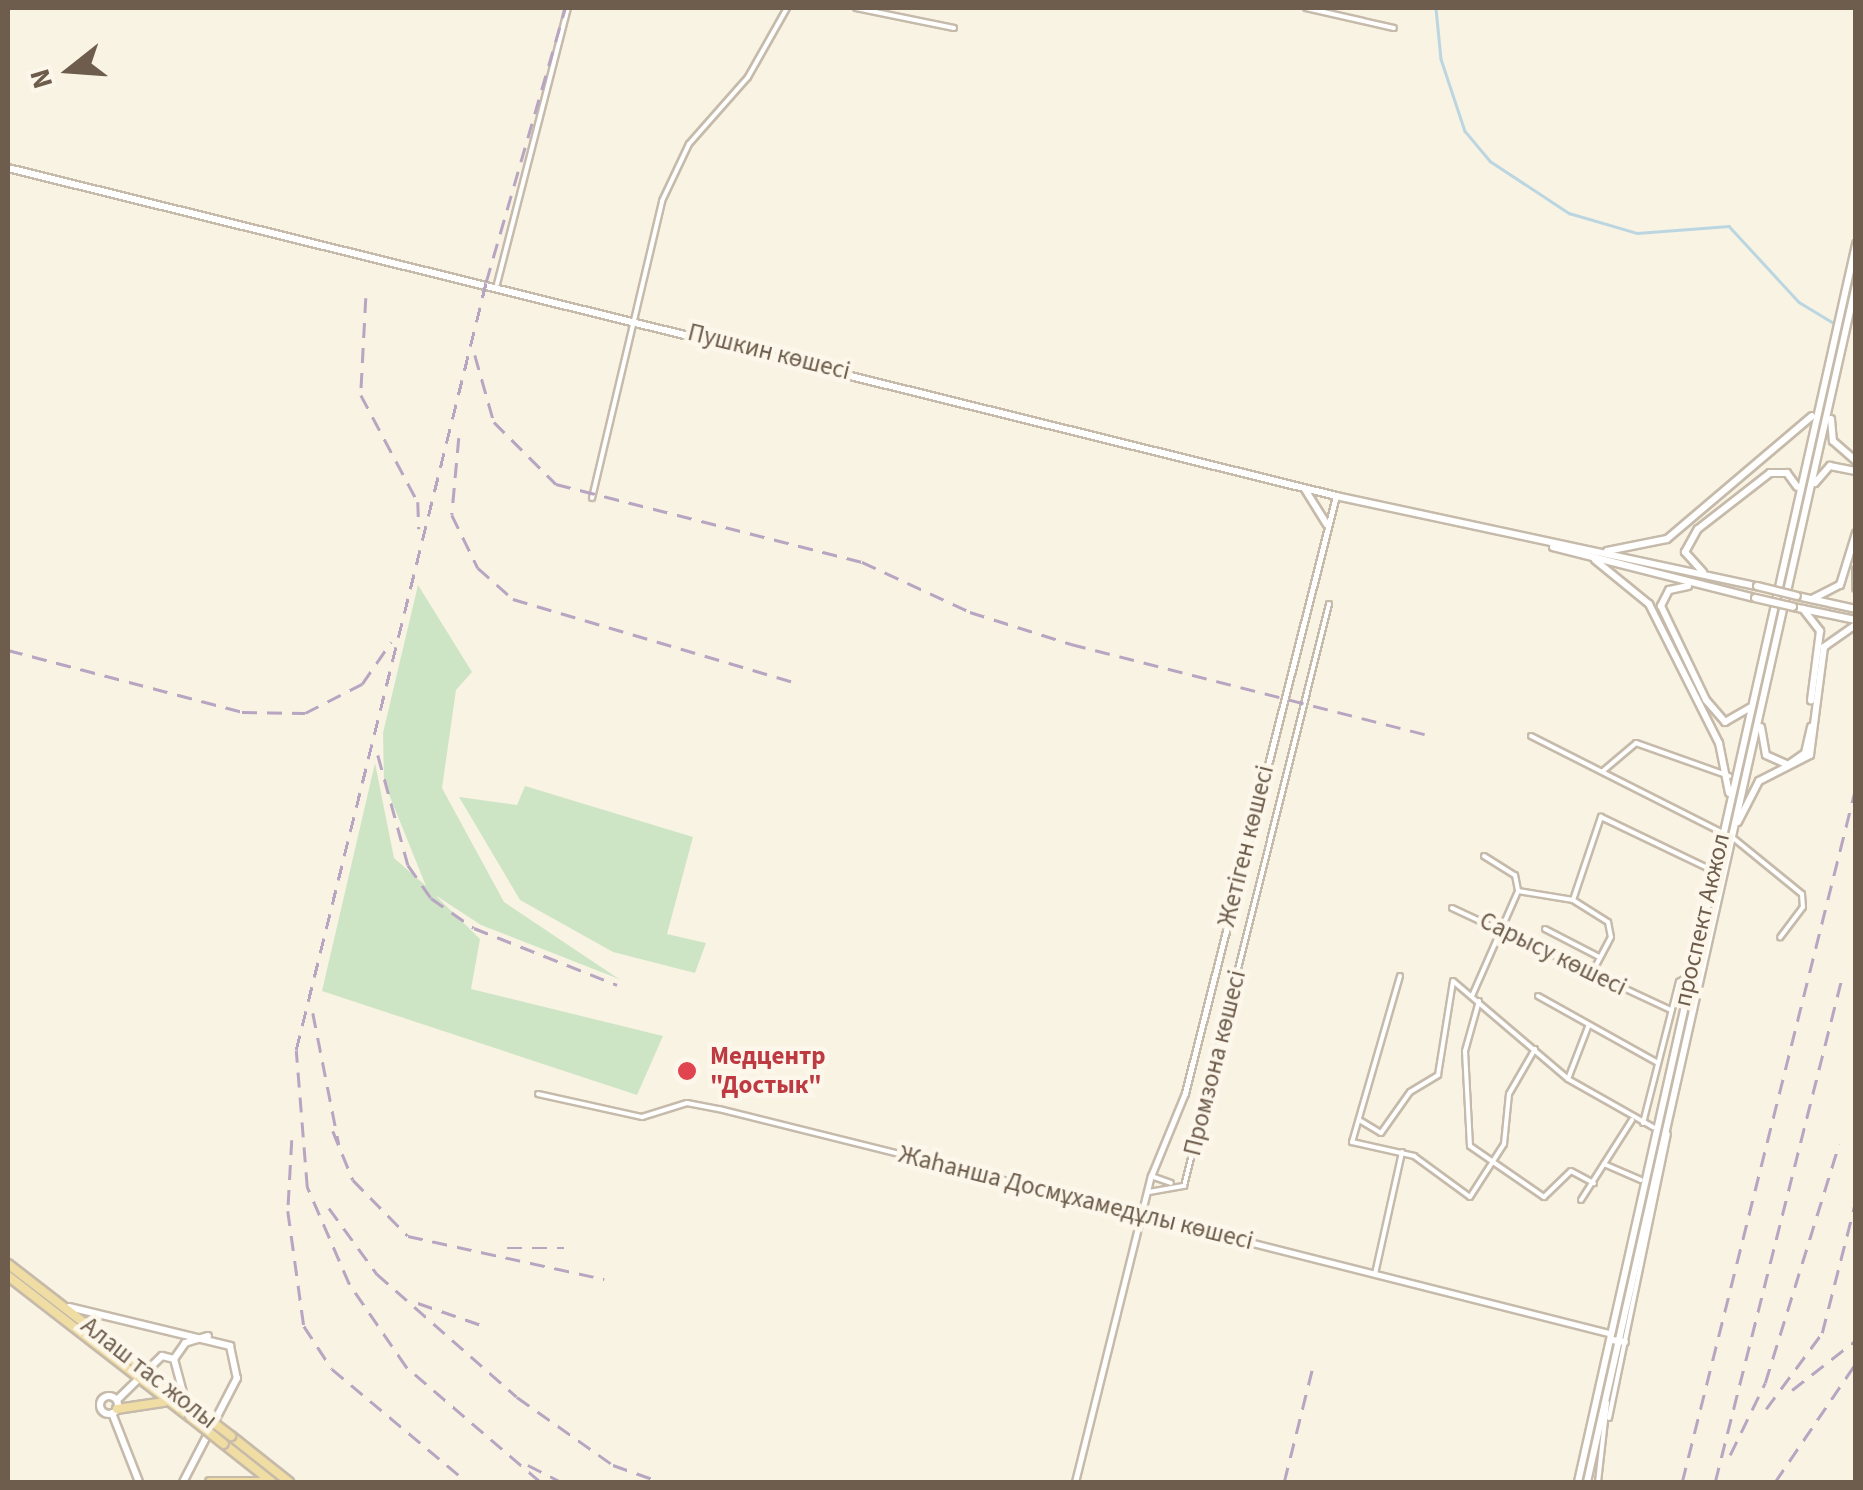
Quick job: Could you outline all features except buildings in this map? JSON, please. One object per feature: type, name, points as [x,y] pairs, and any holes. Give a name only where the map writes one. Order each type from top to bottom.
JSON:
[{"type":"main road","name":"Пушкин көшесі","points":[[8,168],[497,284],[1336,496],[1530,539]]},
{"type":"main road","name":"проспект Акжол","points":[[1587,1482],[1611,1334],[1670,1101],[1728,808],[1856,244]]},
{"type":"main road","name":"проспект Акжол","points":[[1578,1482],[1653,1127],[1718,873],[1732,838],[1856,284]]},
{"type":"main road","points":[[1599,551],[1666,539],[1796,438],[1819,396]]},
{"type":"main road","points":[[1830,403],[1833,441],[1856,461]]},
{"type":"main road","points":[[1811,493],[1830,466],[1856,471]]},
{"type":"main road","points":[[1709,575],[1687,560],[1689,536],[1770,473],[1787,473],[1798,490]]},
{"type":"main road","points":[[1301,487],[1327,524]]},
{"type":"main road","points":[[1812,599],[1843,582],[1856,533]]},
{"type":"main road","points":[[1530,539],[1856,609]]},
{"type":"main road","points":[[1530,539],[1595,560],[1856,623]]},
{"type":"main road","points":[[1595,560],[1645,597],[1729,776],[1728,808]]},
{"type":"main road","points":[[1856,570],[1856,588]]},
{"type":"main road","points":[[1699,586],[1669,590],[1662,612],[1714,714],[1732,722],[1752,705]]},
{"type":"main road","points":[[1760,720],[1772,761],[1802,757],[1820,630],[1803,609]]},
{"type":"main road","points":[[1734,827],[1759,781],[1810,755],[1824,647],[1856,623]]},
{"type":"main road","name":"Алаш тас жолы","points":[[8,1264],[150,1372],[181,1404]]},
{"type":"main road","name":"Алаш тас жолы","points":[[8,1276],[142,1380],[289,1482]]},
{"type":"main road","points":[[50,1297],[102,1321],[209,1335],[230,1346],[237,1378],[183,1482]]},
{"type":"main road","points":[[1611,1334],[1627,1330]]},
{"type":"main road","points":[[1611,1334],[1625,1342]]},
{"type":"main road","points":[[115,1408],[148,1398],[181,1404],[174,1359],[185,1343],[209,1335]]},
{"type":"main road","points":[[115,1408],[162,1356],[174,1359]]},
{"type":"main road","points":[[115,1408],[139,1482]]},
{"type":"main road","name":"Алаш тас жолы","points":[[227,1440],[268,1482]]},
{"type":"main road","points":[[210,1482],[268,1482]]},
{"type":"street","points":[[497,284],[568,8]]},
{"type":"street","points":[[592,498],[662,201],[688,144],[748,78],[787,8]]},
{"type":"street","points":[[856,8],[954,28]]},
{"type":"street","points":[[1306,8],[1394,28]]},
{"type":"street","name":"Жетіген көшесі","points":[[1074,1482],[1145,1216],[1152,1176],[1190,1078],[1336,496]]},
{"type":"street","name":"Промзона көшесі","points":[[1175,1185],[1184,1186],[1188,1174],[1329,604]]},
{"type":"street","points":[[1532,736],[1723,833]]},
{"type":"street","points":[[1602,772],[1636,743],[1729,776]]},
{"type":"street","points":[[1573,900],[1601,816],[1718,873]]},
{"type":"street","points":[[1732,838],[1802,894],[1803,908],[1780,937]]},
{"type":"street","points":[[1472,996],[1498,926],[1518,891],[1515,875],[1484,856]]},
{"type":"street","points":[[1518,891],[1573,900],[1608,922],[1590,976]]},
{"type":"street","name":"Сарысу көшесі","points":[[1452,908],[1498,926],[1590,976],[1671,1010]]},
{"type":"street","points":[[1545,929],[1599,957]]},
{"type":"street","points":[[1400,976],[1352,1142],[1402,1152],[1466,1196],[1493,1165],[1511,1088],[1535,1049]]},
{"type":"street","points":[[1643,1124],[1671,1010],[1690,976]]},
{"type":"street","points":[[1376,1145],[1410,1092],[1438,1074],[1454,980],[1568,1078],[1633,1119],[1653,1127]]},
{"type":"street","points":[[1538,996],[1658,1063]]},
{"type":"street","points":[[1479,1001],[1465,1051],[1470,1146],[1544,1197],[1571,1171],[1594,1182]]},
{"type":"street","points":[[1568,1078],[1588,1027]]},
{"type":"street","name":"Жаһанша Досмұхамедұлы көшесі","points":[[538,1094],[642,1117],[686,1103],[719,1109],[1611,1334]]},
{"type":"street","points":[[1598,1482],[1670,1101]]},
{"type":"street","points":[[1581,1200],[1633,1119]]},
{"type":"street","points":[[1360,1121],[1381,1133]]},
{"type":"street","points":[[1375,1274],[1402,1152]]},
{"type":"street","points":[[1604,1164],[1641,1180]]},
{"type":"street","points":[[1152,1176],[1175,1185]]},
{"type":"street","points":[[1148,1192],[1175,1185]]},
{"type":"street","points":[[1604,1382],[1609,1418]]},
{"type":"green space","points":[[418,585],[472,672],[456,690],[442,788],[504,902],[619,979],[481,925],[435,895],[480,939],[471,989],[663,1036],[637,1095],[322,991],[375,763],[394,858],[426,886],[384,782],[383,733]]},
{"type":"green space","points":[[525,786],[693,837],[667,934],[706,943],[695,973],[613,952],[520,900],[459,797],[517,805]]},
{"type":"waterway","points":[[1436,8],[1441,59],[1465,131],[1490,161],[1569,213],[1637,233],[1729,226],[1799,302],[1837,325]]},
{"type":"railway","points":[[540,1482],[406,1367],[349,1284],[307,1187],[296,1050],[486,282],[565,8]]},
{"type":"railway","points":[[366,298],[361,395],[418,502],[419,529]]},
{"type":"railway","points":[[475,355],[494,422],[556,484],[862,562],[970,612],[1071,644],[1432,736]]},
{"type":"railway","points":[[459,438],[452,515],[478,568],[513,599],[797,683]]},
{"type":"railway","points":[[8,650],[242,712],[305,713],[362,684],[391,642]]},
{"type":"railway","points":[[378,755],[408,865],[431,898],[474,928],[617,985]]},
{"type":"railway","points":[[1682,1482],[1856,786]]},
{"type":"railway","points":[[1715,1482],[1843,973]]},
{"type":"railway","points":[[313,1013],[339,1144]]},
{"type":"railway","points":[[333,1131],[353,1180],[408,1236],[604,1279]]},
{"type":"railway","points":[[292,1140],[288,1211],[304,1326],[332,1369],[467,1482]]},
{"type":"railway","points":[[1730,1455],[1765,1383],[1839,1144]]},
{"type":"railway","points":[[1766,1409],[1822,1333],[1854,1207]]},
{"type":"railway","points":[[329,1208],[377,1274],[517,1397],[613,1465],[661,1482]]},
{"type":"railway","points":[[507,1248],[564,1248]]},
{"type":"railway","points":[[418,1303],[484,1326]]},
{"type":"railway","points":[[1792,1390],[1856,1340]]},
{"type":"railway","points":[[1775,1482],[1856,1363]]},
{"type":"railway","points":[[1284,1482],[1313,1366]]},
{"type":"railway","points":[[528,1465],[562,1482]]},
{"type":"place","name":"Медцентр \"Достык\"","points":[[687,1071]]}]
